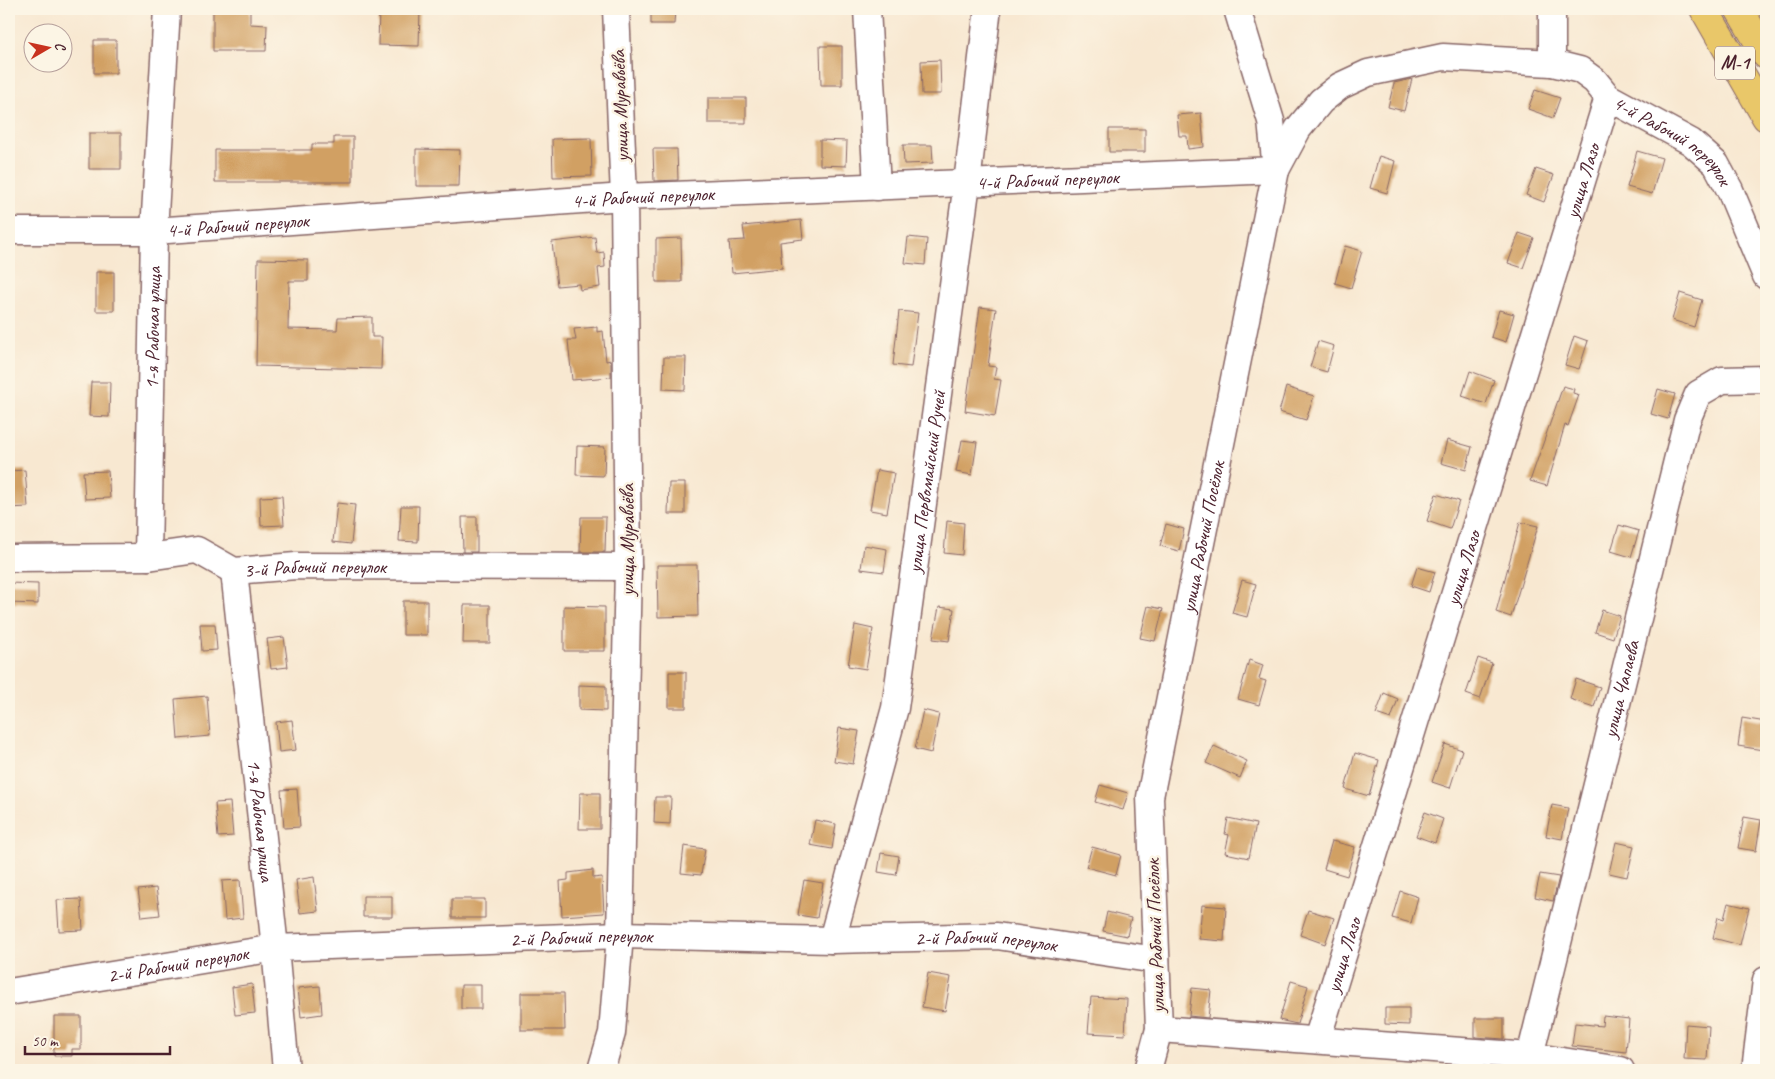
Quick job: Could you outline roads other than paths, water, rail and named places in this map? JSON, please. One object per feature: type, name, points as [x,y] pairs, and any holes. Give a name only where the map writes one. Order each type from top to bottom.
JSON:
[{"type":"highway","name":"М-1","points":[[1704,9],[1766,117]]},
{"type":"highway","name":"М-1","points":[[1739,9],[1766,55]]},
{"type":"street","name":"1-я Рабочая улица","points":[[148,558],[154,231],[167,9]]},
{"type":"street","name":"улица Муравьёва","points":[[601,1070],[612,1033],[620,935],[628,567],[624,197],[616,9]]},
{"type":"street","points":[[867,9],[877,187]]},
{"type":"street","name":"улица Рабочий Посёлок","points":[[1148,1070],[1159,1029],[1150,797],[1276,170],[1271,121],[1237,9]]},
{"type":"street","points":[[1552,9],[1552,63]]},
{"type":"street","name":"улица Первомайский Ручей","points":[[832,940],[895,708],[967,183],[987,16]]},
{"type":"street","name":"4-й Рабочий переулок","points":[[9,230],[154,231],[624,197],[1276,170],[1298,129],[1320,101],[1340,86],[1368,73],[1443,57],[1552,63],[1580,70],[1595,81],[1608,97],[1691,142],[1716,164],[1730,190],[1766,276]]},
{"type":"street","name":"улица Лазо","points":[[1317,1040],[1608,97]]},
{"type":"street","name":"улица Чапаева","points":[[1530,1056],[1687,420],[1698,394],[1722,380],[1766,379]]},
{"type":"street","name":"3-й Рабочий переулок","points":[[9,558],[148,558],[197,550],[234,571],[296,566],[628,567]]},
{"type":"street","name":"1-я Рабочая улица","points":[[234,571],[275,948],[286,1070]]},
{"type":"street","name":"2-й Рабочий переулок","points":[[9,992],[275,948],[620,935],[832,940],[997,936],[1156,960]]},
{"type":"street","points":[[1755,1070],[1766,980]]},
{"type":"street","points":[[1159,1029],[1530,1056],[1621,1070]]}]
